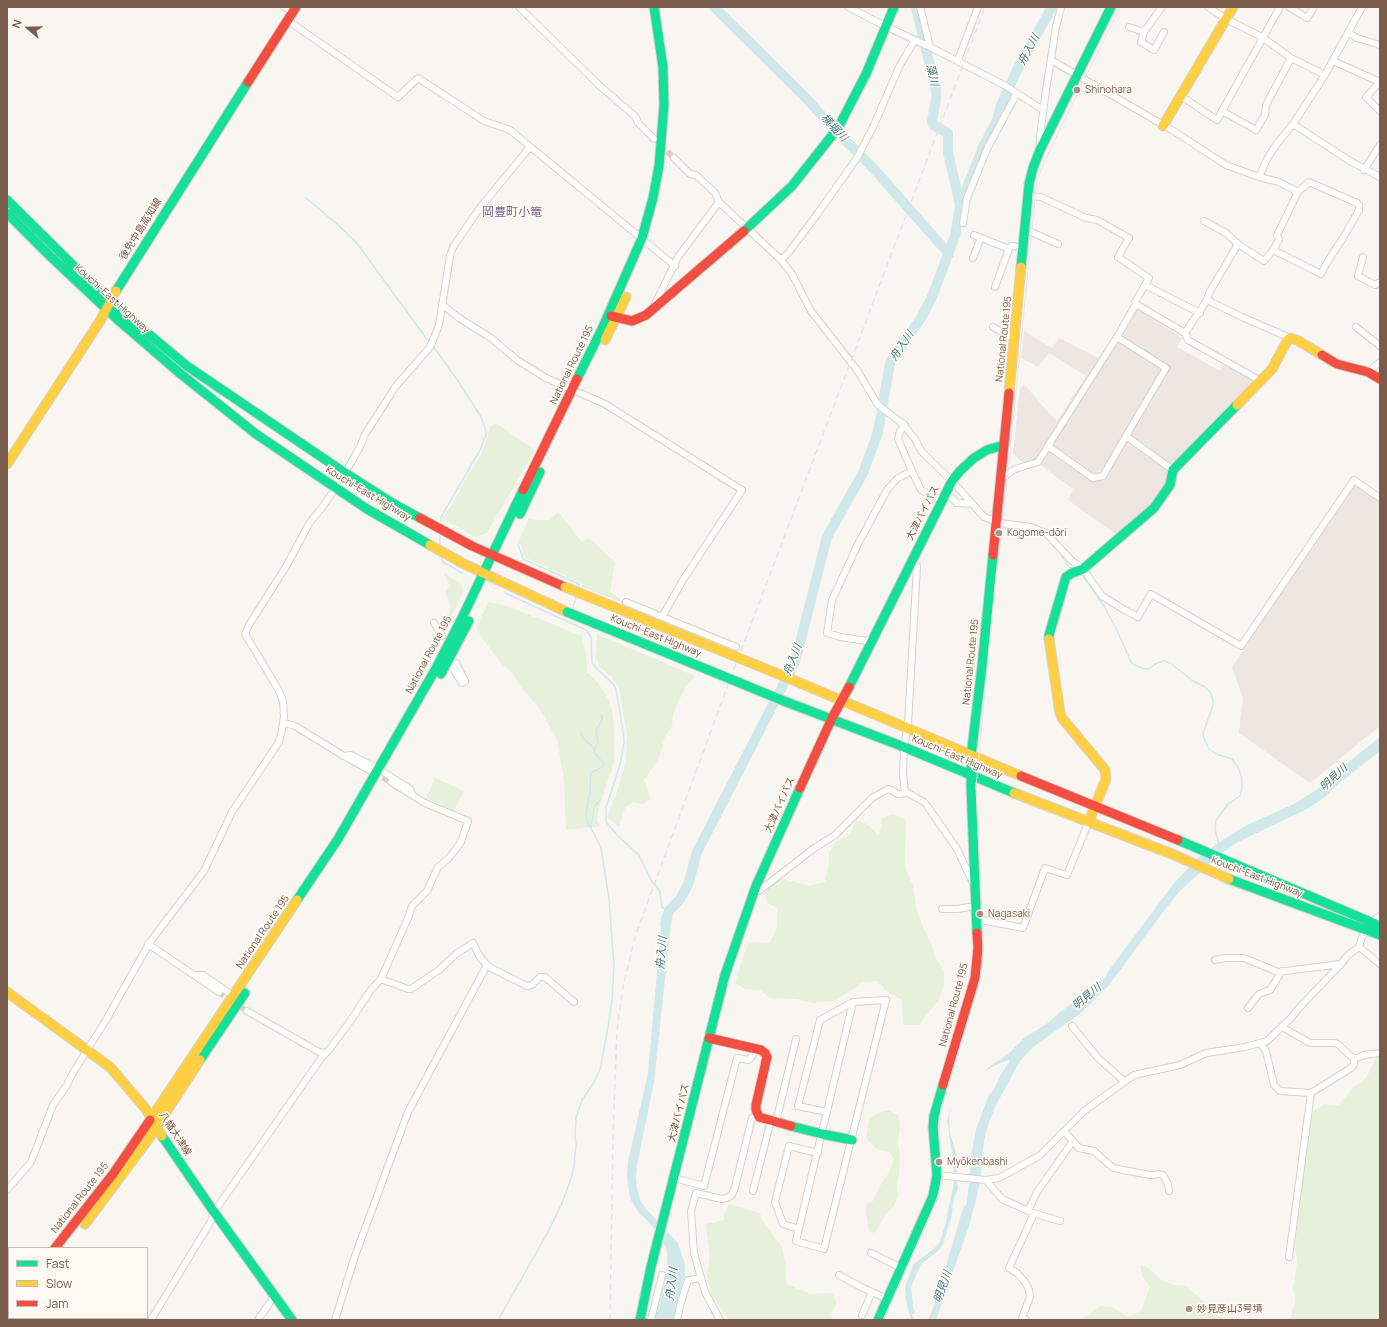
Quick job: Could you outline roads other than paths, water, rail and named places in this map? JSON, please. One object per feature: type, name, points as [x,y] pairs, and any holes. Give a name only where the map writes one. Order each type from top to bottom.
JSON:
[{"type":"main road","name":"National Route 195","points":[[644,240],[658,177],[663,136],[664,67],[654,7]]},
{"type":"main road","name":"National Route 195","points":[[66,1247],[147,1142],[236,998],[382,771],[446,664],[504,537],[612,317],[659,201],[670,142],[671,126],[670,71],[661,7]]},
{"type":"main road","points":[[612,317],[632,321],[643,317],[652,311],[747,228],[792,186],[836,131],[866,74],[887,27],[894,7]]},
{"type":"main road","name":"National Route 195","points":[[878,1320],[933,1196],[937,1175],[933,1127],[934,1116],[975,978],[978,948],[971,756],[1001,479],[1029,184],[1040,150],[1111,7]]},
{"type":"main road","points":[[1164,126],[1233,7]]},
{"type":"main road","name":"後免中島高知線","points":[[7,464],[100,321],[118,287],[294,9]]},
{"type":"main road","name":"Kouchi-East Highway","points":[[7,200],[108,305],[182,375],[256,434],[367,509],[464,564],[567,612],[784,701],[832,718],[1034,801],[1172,854],[1229,879],[1373,926]]},
{"type":"main road","name":"Kouchi-East Highway","points":[[7,213],[51,257],[108,305],[187,366],[231,397],[394,504],[457,539],[565,587],[793,680],[971,756],[1185,843],[1373,926],[1380,935]]},
{"type":"main road","points":[[1089,821],[1106,779],[1105,770],[1062,718],[1049,642],[1049,635],[1066,577],[1083,569],[1154,508],[1170,485],[1173,470],[1272,369],[1290,338],[1297,340],[1336,364],[1368,372],[1380,379]]},
{"type":"main road","name":"大津バイパス","points":[[640,1320],[663,1220],[725,975],[755,890],[840,701],[873,639],[952,481],[974,458],[987,450],[1004,445]]},
{"type":"main road","name":"National Route 195","points":[[382,771],[462,618],[487,575]]},
{"type":"main road","name":"八幡大津線","points":[[7,992],[110,1067],[118,1076],[145,1108],[214,1212],[292,1320]]},
{"type":"main road","name":"National Route 195","points":[[55,1247],[112,1174],[236,998]]},
{"type":"main road","points":[[709,1038],[765,1052],[766,1057],[756,1105],[756,1110],[759,1117],[822,1134],[852,1140]]},
{"type":"street","points":[[284,7],[294,9]]},
{"type":"street","points":[[519,7],[597,83],[636,117],[638,123],[654,139]]},
{"type":"street","points":[[848,7],[958,60],[1008,87],[1042,110]]},
{"type":"street","points":[[920,7],[929,46]]},
{"type":"street","points":[[958,60],[978,7]]},
{"type":"street","points":[[1040,150],[1042,110],[1061,7]]},
{"type":"street","points":[[1162,7],[1144,32],[1141,42],[1154,50],[1164,32]]},
{"type":"street","points":[[1208,7],[1226,19],[1262,37],[1291,58],[1325,75]]},
{"type":"street","points":[[1181,96],[1217,120],[1280,7]]},
{"type":"street","points":[[1289,7],[1307,18],[1314,7]]},
{"type":"street","points":[[1259,177],[1267,159],[1276,145],[1293,124],[1325,75],[1362,7]]},
{"type":"street","points":[[287,20],[398,97],[418,78],[484,121],[510,130],[675,266]]},
{"type":"street","points":[[1129,26],[1144,32]]},
{"type":"street","points":[[1349,33],[1357,38],[1380,45]]},
{"type":"street","points":[[781,260],[789,252],[850,169],[860,153],[882,109],[900,65],[918,41]]},
{"type":"street","points":[[1222,111],[1256,130],[1265,115],[1266,105],[1291,58]]},
{"type":"street","points":[[1051,60],[1078,74],[1226,164],[1259,177],[1278,182],[1298,192]]},
{"type":"street","points":[[1333,61],[1380,82],[1366,97],[1380,111]]},
{"type":"street","points":[[963,223],[967,198],[970,190],[988,147],[1017,93]]},
{"type":"street","points":[[1293,124],[1364,170],[1380,178]]},
{"type":"street","points":[[1364,170],[1380,145]]},
{"type":"street","points":[[349,466],[361,445],[364,436],[396,386],[430,347],[439,325],[450,256],[453,246],[479,209],[530,146]]},
{"type":"street","points":[[674,158],[690,174],[696,176],[715,193],[719,202],[781,260],[792,274],[812,311],[857,370],[878,405],[904,425],[915,439],[921,450],[952,481],[984,517],[996,522],[1031,527],[1046,533],[1071,560],[1083,569],[1102,596],[1123,609],[1138,616],[1151,594],[1241,646],[1354,480],[1380,498]]},
{"type":"street","points":[[1204,222],[1226,233],[1238,244],[1264,261],[1279,240],[1277,235],[1298,192],[1309,182],[1359,205],[1359,210],[1321,274],[1273,250]]},
{"type":"street","points":[[1001,479],[1015,469],[1038,462],[1117,337],[1136,304],[1134,302],[1149,278],[1118,257],[1129,238],[1097,220],[1086,218],[1041,197],[1028,196]]},
{"type":"street","points":[[652,311],[675,266],[678,257],[719,202]]},
{"type":"street","points":[[1025,231],[1031,232],[1058,244]]},
{"type":"street","points":[[974,235],[1009,249]]},
{"type":"street","points":[[973,258],[981,238]]},
{"type":"street","points":[[1185,333],[1200,313],[1209,293],[1238,244]]},
{"type":"street","points":[[995,287],[1011,246],[1024,249]]},
{"type":"street","points":[[1363,257],[1358,276],[1375,285],[1380,282]]},
{"type":"street","points":[[1146,285],[1200,313]]},
{"type":"street","points":[[1207,300],[1290,338]]},
{"type":"street","points":[[1136,304],[1185,333],[1188,340],[1261,381]]},
{"type":"street","points":[[443,305],[459,318],[491,338],[517,360],[573,396],[605,404],[742,490],[683,580],[662,617]]},
{"type":"street","points":[[993,327],[1015,339]]},
{"type":"street","points":[[1356,327],[1380,346]]},
{"type":"street","points":[[1048,446],[1093,478],[1103,476],[1166,368],[1117,337]]},
{"type":"street","points":[[1368,372],[1380,362]]},
{"type":"street","points":[[904,425],[900,431],[898,439],[921,490],[944,496],[956,503],[972,504]]},
{"type":"street","points":[[1126,436],[1173,470]]},
{"type":"street","points":[[873,639],[866,641],[859,640],[840,637],[827,632],[832,600],[858,544],[887,490],[898,478],[912,471]]},
{"type":"street","points":[[7,1190],[31,1162],[53,1105],[67,1085],[71,1076],[106,1020],[148,944],[204,871],[232,812],[279,742],[285,711],[283,701],[278,689],[246,634],[249,625],[287,565],[310,522],[332,493]]},
{"type":"street","points":[[905,793],[904,747],[908,729],[917,566],[912,561]]},
{"type":"street","points":[[626,602],[736,647]]},
{"type":"street","points":[[434,623],[442,636]]},
{"type":"street","points":[[446,664],[452,667],[462,683],[465,681],[456,663]]},
{"type":"street","points":[[283,724],[295,726],[370,770]]},
{"type":"street","points":[[344,756],[351,754],[382,771],[410,789],[413,795]]},
{"type":"street","points":[[151,1320],[211,1222],[214,1212],[325,1053],[351,1020],[370,991],[381,979],[412,906],[426,891],[438,867],[449,858],[461,842],[468,821],[425,803],[391,782]]},
{"type":"street","points":[[755,890],[759,891],[813,849],[835,835],[872,798],[888,789],[898,794],[908,793],[924,802],[957,849],[972,883],[975,886]]},
{"type":"street","points":[[977,919],[1023,928],[1045,868],[1066,876],[1089,821]]},
{"type":"street","points":[[942,909],[957,909],[976,906]]},
{"type":"street","points":[[937,1175],[984,1180],[998,1178],[1039,1156],[1084,1110],[1134,1075],[1180,1065],[1206,1053],[1245,1047],[1266,1041],[1282,1027],[1348,955],[1359,947],[1362,937],[1380,916]]},
{"type":"street","points":[[381,979],[411,989],[439,970],[456,954],[473,943],[480,957],[487,965],[527,986],[532,985],[540,977],[545,977],[574,1002]]},
{"type":"street","points":[[148,944],[219,992]]},
{"type":"street","points":[[1359,947],[1380,964]]},
{"type":"street","points":[[1215,960],[1225,958],[1244,958],[1278,972],[1341,964]]},
{"type":"street","points":[[334,1320],[355,1256],[408,1112],[487,965]]},
{"type":"street","points":[[1248,1008],[1259,994],[1270,990],[1282,972]]},
{"type":"street","points":[[194,975],[203,976],[236,998]]},
{"type":"street","points":[[827,1112],[798,1106],[820,1020],[853,1002],[886,1000],[824,1249],[796,1241],[818,1153],[853,1002]]},
{"type":"street","points":[[247,1012],[319,1052],[325,1053]]},
{"type":"street","points":[[1072,1026],[1098,1058],[1124,1081]]},
{"type":"street","points":[[1282,1027],[1310,1043],[1334,1043],[1339,1045],[1354,1059]]},
{"type":"street","points":[[754,1191],[796,1039]]},
{"type":"street","points":[[1260,1043],[1266,1051],[1274,1085],[1280,1091],[1311,1093],[1351,1068],[1354,1064],[1354,1059]]},
{"type":"street","points":[[674,1178],[704,1186],[738,1058],[749,1060],[757,1049]]},
{"type":"street","points":[[1354,1059],[1364,1055],[1380,1053]]},
{"type":"street","points":[[1289,1257],[1311,1093]]},
{"type":"street","points":[[720,1320],[705,1292],[694,1253],[691,1211],[696,1192],[725,1199],[732,1195],[752,1118],[759,1117]]},
{"type":"street","points":[[1064,1131],[1079,1148],[1094,1150],[1113,1168],[1150,1175],[1163,1175],[1168,1184],[1169,1191]]},
{"type":"street","points":[[1022,1319],[1030,1297],[1029,1290],[1025,1282],[1017,1273],[1009,1268],[1032,1218],[1030,1212],[1037,1192],[1074,1141]]},
{"type":"street","points":[[799,1229],[783,1224],[775,1202],[789,1146],[818,1153]]},
{"type":"street","points":[[984,1180],[1002,1199],[1008,1203],[1030,1212],[1060,1221]]},
{"type":"street","points":[[871,1253],[901,1268]]},
{"type":"street","points":[[651,1320],[662,1275]]},
{"type":"street","points":[[839,1275],[887,1299]]},
{"type":"street","points":[[677,1320],[688,1280],[701,1278]]},
{"type":"street","points":[[862,1315],[872,1292]]},
{"type":"street","points":[[258,1320],[275,1295]]},
{"type":"water","name":"明見川","points":[[1380,737],[1380,751],[1337,785],[1325,797],[1309,808],[1238,842],[1226,850],[1193,879],[1178,893],[1109,985],[1081,1013],[1033,1047],[1020,1061],[996,1105],[989,1122],[984,1140],[978,1191],[969,1226],[936,1320],[928,1320],[935,1303],[935,1295],[937,1292],[936,1286],[942,1280],[963,1208],[967,1203],[972,1150],[976,1129],[989,1095],[993,1091],[1009,1060],[983,1072],[1007,1055],[1024,1038],[1048,1023],[1060,1012],[1095,989],[1098,983],[1106,977],[1107,973],[1175,882],[1200,856],[1245,826],[1294,804],[1318,789],[1331,776]]},
{"type":"water","points":[[666,911],[672,913],[654,1082],[637,1165],[636,1178],[637,1189],[641,1202],[678,1243],[685,1264],[685,1276],[677,1302],[674,1320],[655,1320],[665,1282],[667,1252],[650,1223],[639,1213],[631,1200],[627,1174],[628,1162],[648,1073],[662,915]]},
{"type":"water","points":[[951,1107],[949,1121],[950,1133],[956,1153],[958,1189],[954,1198],[951,1219],[943,1244],[938,1251],[921,1264],[911,1287],[915,1312],[912,1315],[915,1320],[911,1320],[906,1301],[905,1288],[907,1281],[914,1264],[937,1246],[940,1241],[945,1226],[954,1182],[953,1159],[947,1121]]},
{"type":"waterway","name":"横堀川","points":[[714,7],[807,99],[830,125],[874,169],[949,254]]},
{"type":"waterway","name":"藻川","points":[[916,7],[936,91],[932,121],[933,125],[948,133],[948,152],[960,205]]},
{"type":"waterway","name":"舟入川","points":[[665,924],[669,911],[680,899],[688,885],[697,852],[795,662],[827,537],[863,473],[878,432],[890,363],[921,318],[932,297],[955,236],[960,205],[984,145],[997,121],[1001,105],[1018,68],[1052,7]]},
{"type":"waterway","points":[[306,198],[356,242],[429,342]]},
{"type":"waterway","points":[[433,346],[481,417],[486,435],[480,450],[441,517],[441,521]]},
{"type":"waterway","points":[[440,536],[440,544]]},
{"type":"waterway","points":[[518,544],[523,559],[579,584],[579,587]]},
{"type":"waterway","points":[[1062,557],[1070,568]]},
{"type":"waterway","points":[[441,558],[443,562],[462,573]]},
{"type":"waterway","points":[[1083,576],[1104,606],[1116,628],[1131,662],[1134,665],[1148,669],[1157,663],[1164,661],[1170,663],[1210,692],[1213,699],[1213,705],[1203,734],[1204,739],[1209,749],[1216,754],[1232,759],[1238,767],[1242,778],[1242,789],[1240,796],[1228,804],[1216,820],[1215,829],[1219,845]]},
{"type":"waterway","points":[[505,593],[586,630],[591,637],[592,663],[616,689],[624,742],[621,761],[606,808],[606,822],[618,836],[639,855],[652,882],[660,892],[662,907],[669,911]]},
{"type":"waterway","points":[[573,608],[576,597]]},
{"type":"waterway","points":[[498,1320],[548,1232],[562,1203],[574,1166],[576,1118],[582,1100],[596,1079],[601,1066],[608,1026],[612,1000],[614,965],[609,899],[601,848],[587,822],[586,814],[591,773],[602,767],[604,764],[594,752],[598,742],[596,731],[602,720],[602,716],[600,714]]},
{"type":"waterway","points":[[581,733],[584,739],[594,748],[594,750]]},
{"type":"waterway","points":[[591,828],[594,807],[601,799]]},
{"type":"tunnel","points":[[661,145],[674,158]]},
{"type":"tunnel","points":[[335,488],[346,471]]},
{"type":"tunnel","points":[[375,773],[391,782]]},
{"type":"tunnel","points":[[219,992],[247,1011]]},
{"type":"tram line","points":[[883,1320],[932,1211],[939,1192],[942,1176],[939,1130],[941,1108],[979,984],[983,960],[976,787],[1037,180],[1045,160],[1120,7]]},
{"type":"railway","points":[[610,1320],[613,1136],[617,1029],[623,987],[636,934],[728,685],[985,7]]},
{"type":"place","name":"Shinohara","points":[[1077,90]]},
{"type":"place","name":"Kogome-dōri","points":[[999,533]]},
{"type":"place","name":"Nagasaki","points":[[980,914]]},
{"type":"place","name":"Myōkenbashi","points":[[939,1162]]},
{"type":"place","name":"妙見彦山3号墳","points":[[1189,1309]]},
{"type":"district","name":"岡豊町小篭","points":[[512,213]]}]
